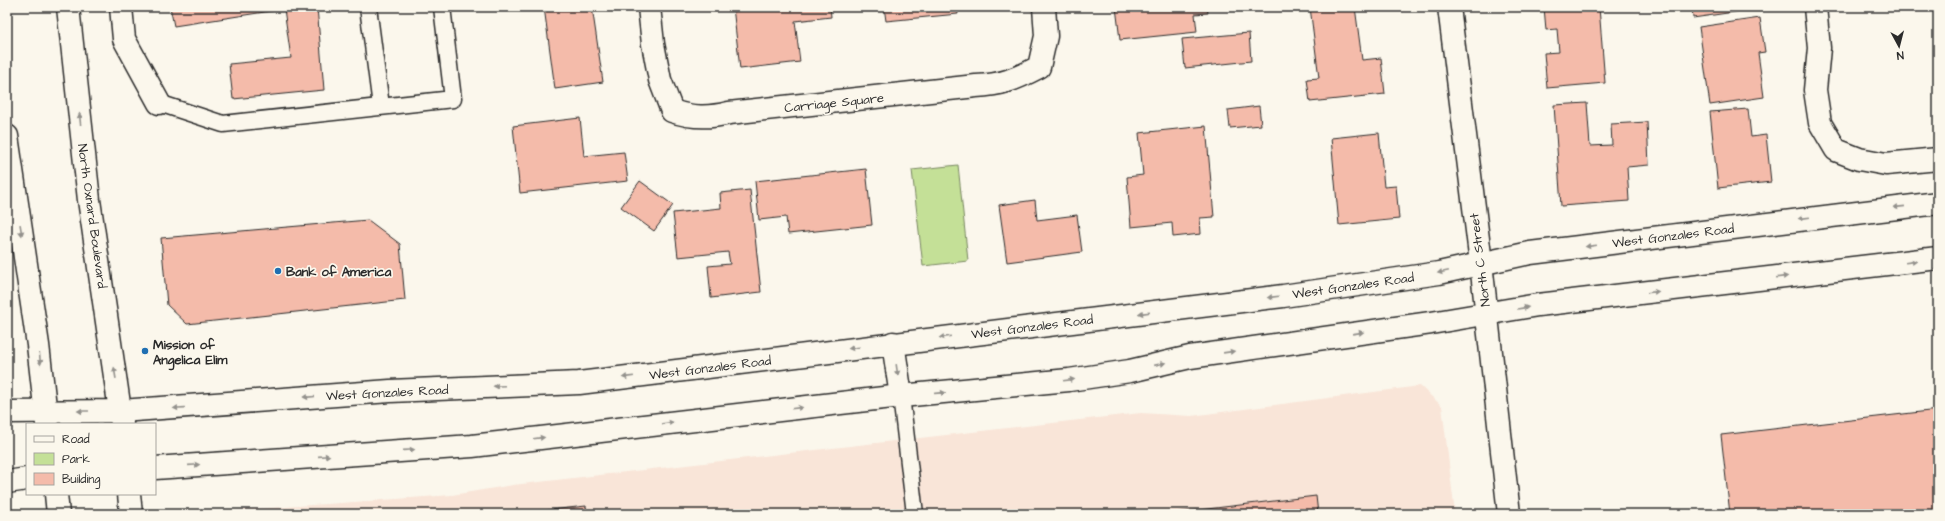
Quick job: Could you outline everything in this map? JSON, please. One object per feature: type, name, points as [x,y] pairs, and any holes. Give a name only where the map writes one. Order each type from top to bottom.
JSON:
[{"type":"main road","name":"North Oxnard Boulevard","points":[[68,7],[89,200],[122,418]]},
{"type":"main road","points":[[121,7],[124,39],[159,103]]},
{"type":"main road","name":"Carriage Square","points":[[649,7],[653,44],[660,80],[672,111],[685,116],[710,118],[729,113],[968,87],[994,86],[1012,81],[1039,67],[1046,36],[1044,7]]},
{"type":"main road","name":"North C Street","points":[[1449,7],[1481,263],[1485,314],[1509,514]]},
{"type":"main road","points":[[1816,7],[1819,48],[1814,90],[1820,123],[1836,150],[1859,159],[1886,164],[1938,159]]},
{"type":"main road","points":[[7,136],[38,345],[47,417]]},
{"type":"main road","name":"West Gonzales Road","points":[[7,412],[47,417],[122,418],[390,390],[578,383],[1283,296],[1439,273],[1530,253],[1938,203]]},
{"type":"main road","points":[[156,468],[472,446],[901,396],[1069,380],[1130,370],[1190,357],[1538,305],[1938,258]]},
{"type":"main road","points":[[893,344],[901,396]]},
{"type":"main road","points":[[7,482],[26,479]]},
{"type":"main road","points":[[56,495],[58,514]]},
{"type":"main road","points":[[129,495],[132,514]]},
{"type":"lane","points":[[368,7],[381,106]]},
{"type":"lane","points":[[159,103],[223,124],[452,99],[442,7]]},
{"type":"lane","points":[[901,396],[915,514]]},
{"type":"shaded area","points":[[1420,386],[1442,406],[1455,514],[211,514],[212,512],[452,495],[513,485],[1141,413],[1191,416]]},
{"type":"green space","points":[[958,165],[968,261],[923,266],[912,170]]},
{"type":"building","points":[[170,7],[317,7],[324,90],[233,99],[229,64],[291,58],[284,9],[174,26]]},
{"type":"building","points":[[544,7],[592,7],[603,82],[555,89]]},
{"type":"building","points":[[733,7],[830,7],[831,17],[795,21],[800,62],[740,69]]},
{"type":"building","points":[[884,7],[957,7],[958,14],[886,21]]},
{"type":"building","points":[[1116,7],[1207,7],[1208,13],[1195,14],[1197,32],[1120,40]]},
{"type":"building","points":[[1310,7],[1355,7],[1362,60],[1381,58],[1385,94],[1310,102],[1307,79],[1319,78]]},
{"type":"building","points":[[1544,7],[1599,7],[1605,83],[1547,88],[1544,53],[1559,52],[1557,29],[1546,30]]},
{"type":"building","points":[[1692,7],[1762,7],[1762,8],[1693,18]]},
{"type":"building","points":[[1760,18],[1765,52],[1758,53],[1764,97],[1710,105],[1699,27]]},
{"type":"building","points":[[1249,33],[1251,61],[1185,68],[1182,39]]},
{"type":"building","points":[[1587,103],[1590,146],[1612,145],[1611,124],[1647,122],[1649,165],[1627,167],[1629,201],[1561,206],[1554,105]]},
{"type":"building","points":[[1259,106],[1261,125],[1230,128],[1228,110]]},
{"type":"building","points":[[1748,109],[1751,137],[1766,135],[1771,182],[1718,188],[1710,112]]},
{"type":"building","points":[[580,118],[584,156],[624,152],[628,181],[520,193],[513,126]]},
{"type":"building","points":[[1206,126],[1214,217],[1200,218],[1201,234],[1173,237],[1172,223],[1131,227],[1127,177],[1143,175],[1139,133]]},
{"type":"building","points":[[1379,133],[1384,187],[1396,186],[1399,219],[1339,225],[1331,138]]},
{"type":"building","points":[[866,169],[872,225],[788,234],[786,217],[759,220],[755,181]]},
{"type":"building","points":[[640,181],[673,205],[654,231],[621,207]]},
{"type":"building","points":[[750,190],[761,292],[711,298],[708,266],[730,264],[728,252],[678,257],[673,213],[721,208],[720,193]]},
{"type":"building","points":[[1035,200],[1037,220],[1077,215],[1082,252],[1007,262],[999,205]]},
{"type":"building","points":[[368,220],[400,244],[405,300],[187,324],[167,305],[161,238]]},
{"type":"building","points":[[1938,410],[1938,514],[1730,514],[1721,435]]},
{"type":"building","points":[[1316,496],[1318,514],[1165,514]]},
{"type":"building","points":[[586,506],[587,514],[542,514],[542,511]]},
{"type":"place","name":"Bank of America","points":[[278,271]]},
{"type":"place","name":"Mission of Angelica Elim","points":[[145,351]]}]
